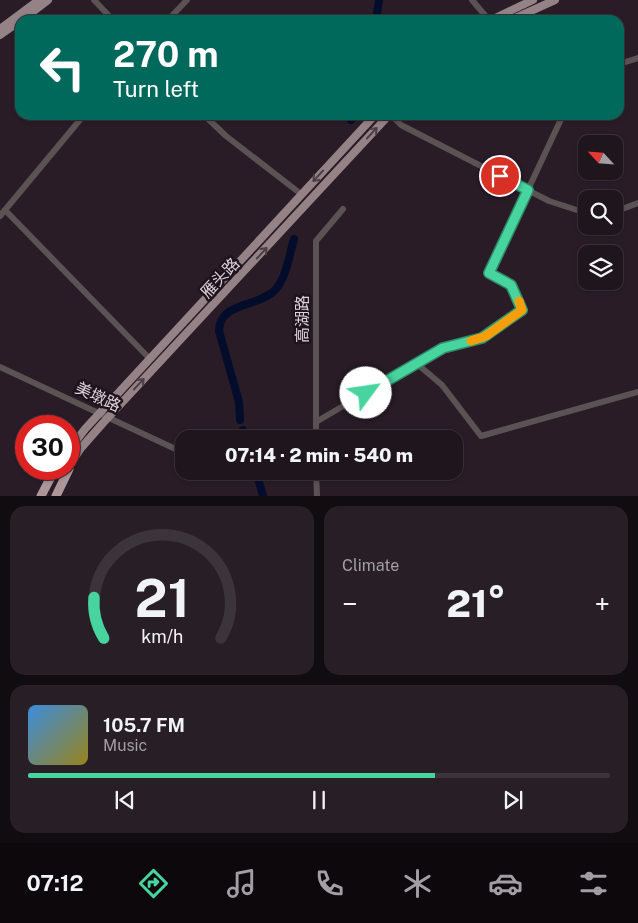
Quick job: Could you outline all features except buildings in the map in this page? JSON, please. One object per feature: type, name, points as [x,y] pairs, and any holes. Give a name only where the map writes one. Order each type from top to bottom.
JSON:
[{"type":"highway","points":[[42,496],[51,480]]},
{"type":"highway","points":[[56,496],[63,480]]},
{"type":"main road","points":[[19,15],[39,0]]},
{"type":"main road","points":[[29,15],[48,0]]},
{"type":"main road","points":[[501,15],[533,0]]},
{"type":"main road","points":[[523,15],[555,0]]},
{"type":"main road","points":[[0,29],[15,18]]},
{"type":"main road","points":[[0,35],[15,25]]},
{"type":"main road","name":"雁头路","points":[[80,437],[301,194],[371,120]]},
{"type":"main road","name":"雁头路","points":[[80,452],[108,417],[385,120]]},
{"type":"main road","points":[[46,496],[53,480]]},
{"type":"main road","name":"雁头路","points":[[52,496],[61,480]]},
{"type":"street","points":[[94,0],[108,15]]},
{"type":"street","points":[[173,15],[187,0]]},
{"type":"street","points":[[472,0],[486,15]]},
{"type":"street","points":[[624,62],[638,58]]},
{"type":"street","points":[[0,216],[80,120]]},
{"type":"street","points":[[209,120],[226,136],[301,194]]},
{"type":"street","points":[[396,120],[528,190],[555,203],[578,210]]},
{"type":"street","points":[[316,422],[450,345],[482,338],[522,310],[511,285],[489,273],[561,120]]},
{"type":"street","points":[[623,209],[638,203]]},
{"type":"street","name":"高湖路","points":[[316,430],[316,241],[343,209]]},
{"type":"street","points":[[6,210],[150,359]]},
{"type":"street","points":[[416,363],[442,385],[481,436],[638,392]]},
{"type":"street","name":"美墩路","points":[[0,367],[175,449]]},
{"type":"street","points":[[316,480],[317,496]]},
{"type":"waterway","points":[[377,15],[379,0]]},
{"type":"waterway","points":[[240,420],[239,402],[219,331],[221,322],[225,315],[232,310],[260,300],[275,290],[285,272],[294,239]]},
{"type":"waterway","points":[[259,480],[263,496]]},
{"type":"slow traffic","points":[[471,341],[486,336],[522,310],[519,301]]},
{"type":"route","points":[[366,393],[438,350],[454,344],[482,338],[522,310],[511,285],[489,273],[528,190],[500,176]]}]
